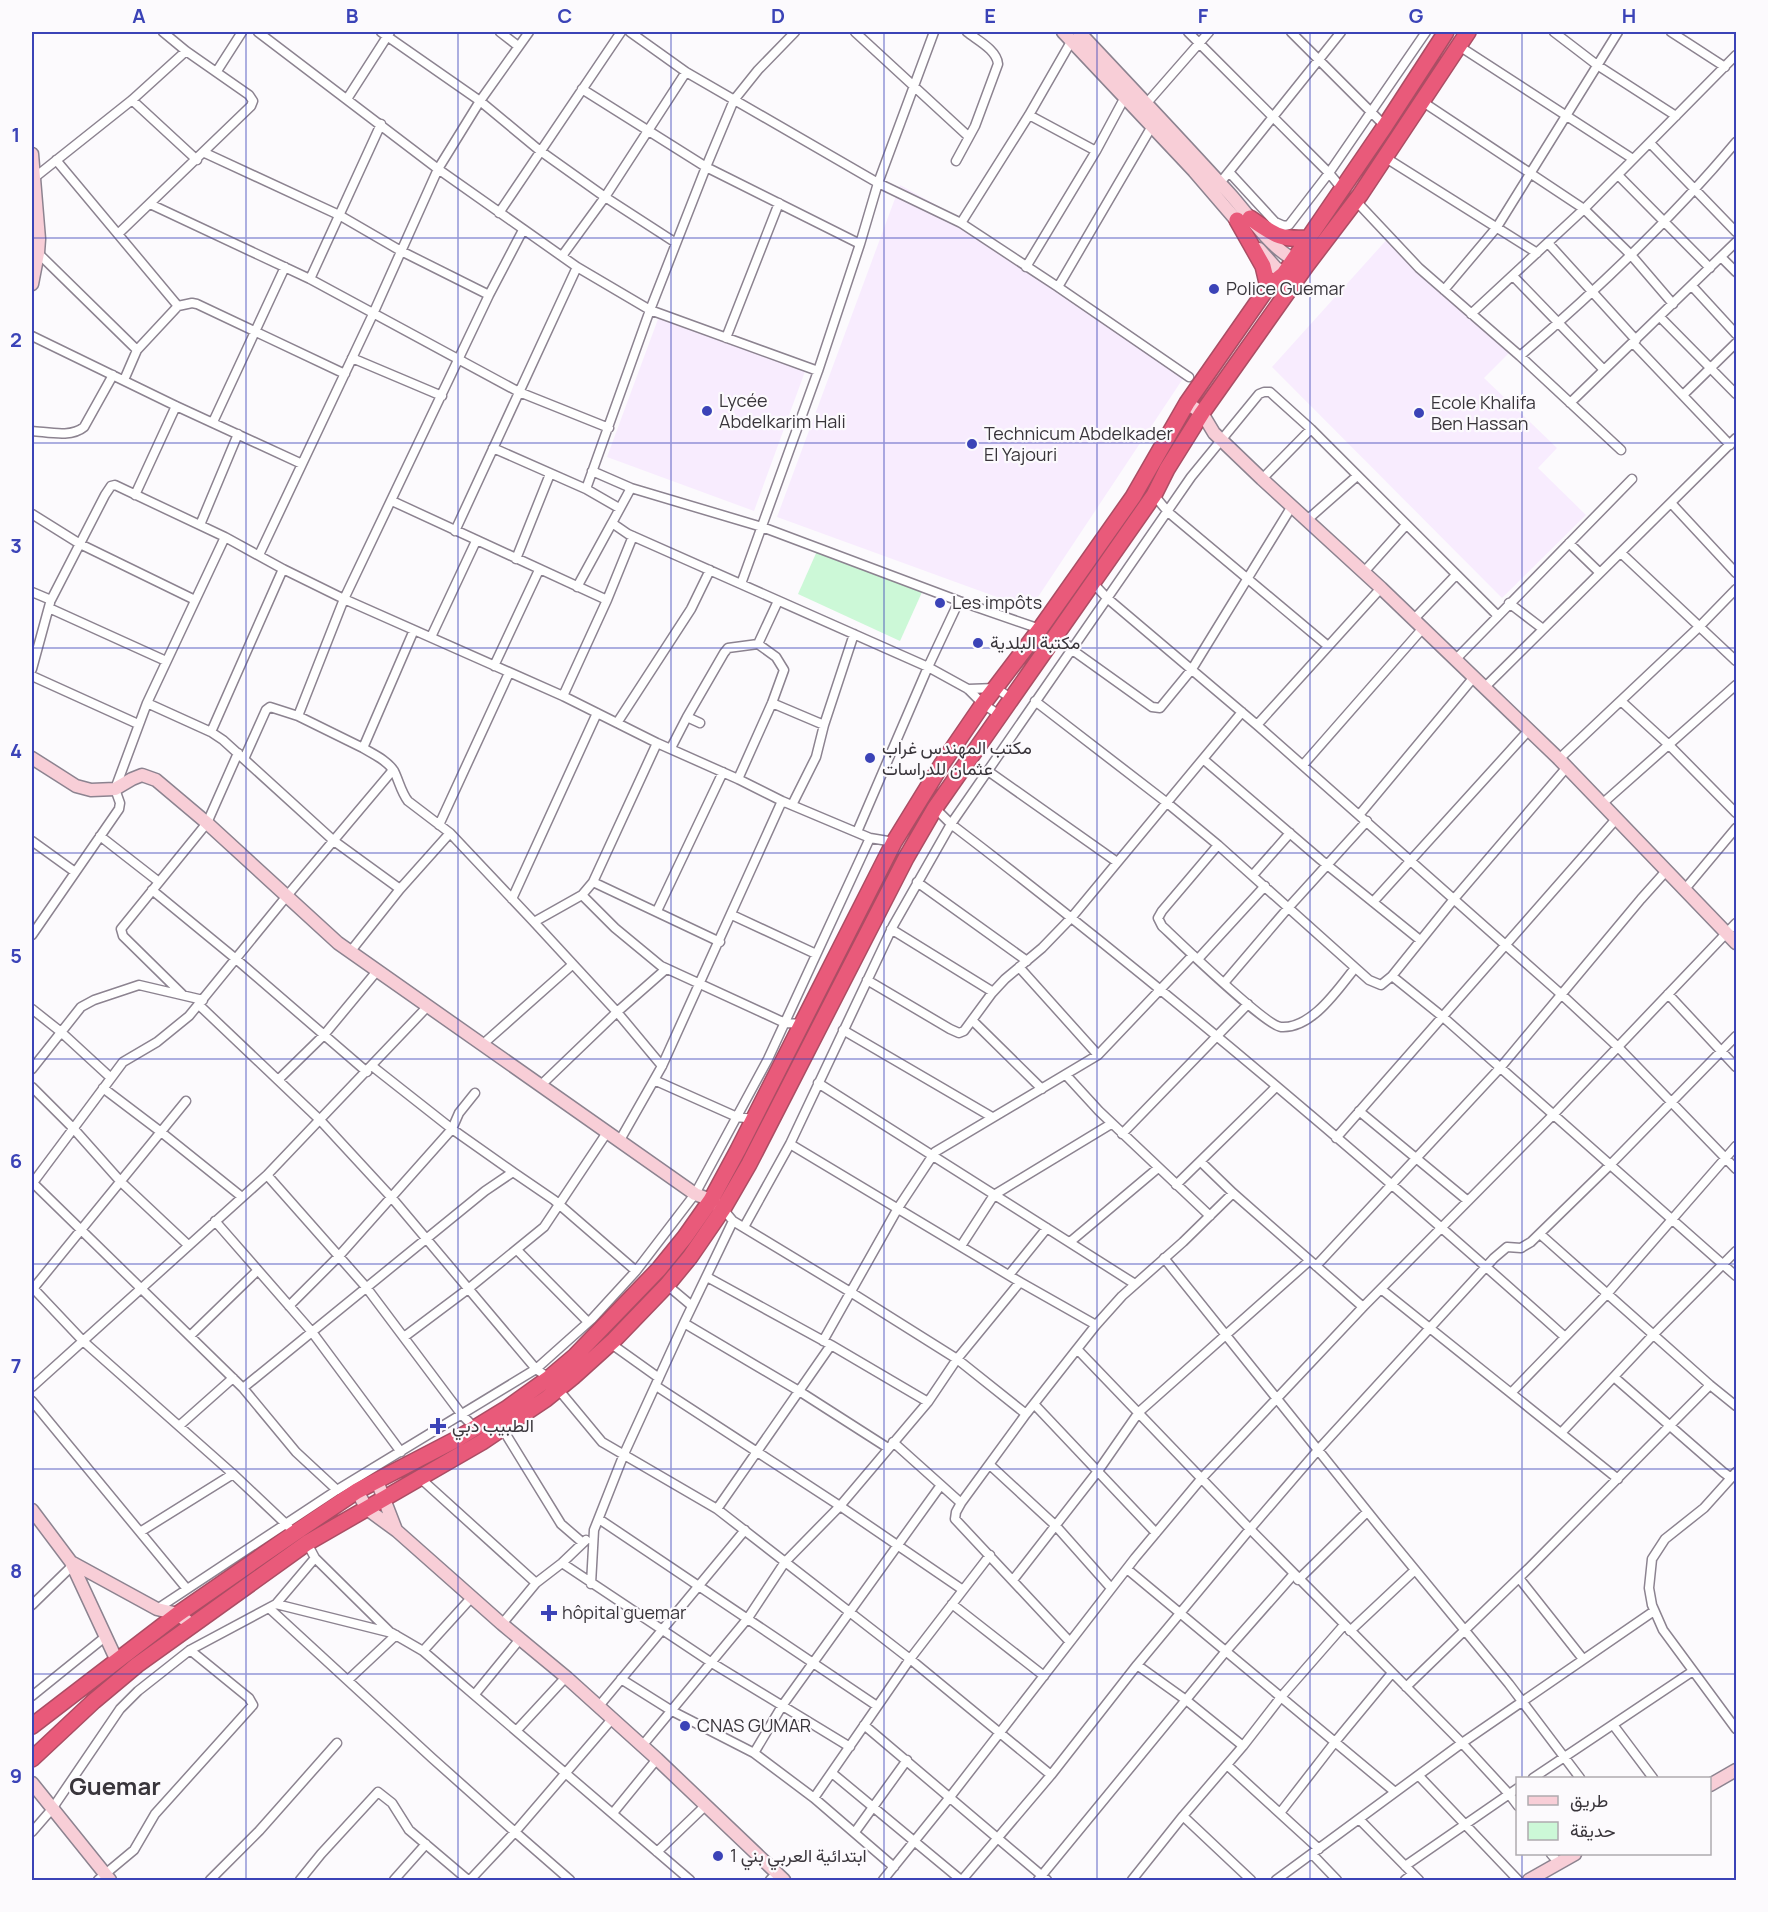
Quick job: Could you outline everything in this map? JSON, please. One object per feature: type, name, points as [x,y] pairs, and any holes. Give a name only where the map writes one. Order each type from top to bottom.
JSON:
[{"type":"highway","points":[[34,1720],[178,1614],[357,1491],[475,1428],[548,1379],[610,1343],[667,1285],[728,1215],[793,1080],[906,858],[935,808],[1154,495],[1167,469],[1202,413],[1295,270],[1356,201],[1386,159],[1468,32]]},
{"type":"highway","points":[[32,1759],[94,1701],[137,1665],[193,1626],[297,1532],[367,1509],[502,1428],[659,1269],[711,1200],[894,842],[942,764],[1133,497],[1187,403],[1268,287],[1295,270],[1308,238],[1385,126],[1441,33]]},
{"type":"highway","points":[[1244,219],[1280,238],[1290,240],[1308,238]]},
{"type":"highway","points":[[1244,219],[1263,266],[1268,287]]},
{"type":"street","points":[[118,234],[205,153],[251,106],[253,101],[249,95],[163,32]]},
{"type":"street","points":[[217,71],[242,32]]},
{"type":"street","points":[[258,32],[438,169],[577,267],[650,310],[818,371]]},
{"type":"street","points":[[500,32],[518,46]]},
{"type":"street","points":[[259,555],[373,314],[438,169],[480,101],[529,32]]},
{"type":"street","points":[[499,213],[539,150],[621,32]]},
{"type":"street","points":[[630,32],[686,72],[734,100],[878,183],[961,223],[1189,377]]},
{"type":"street","points":[[586,489],[650,310],[734,100],[758,70],[795,32]]},
{"type":"street","points":[[855,32],[969,137]]},
{"type":"street","points":[[741,584],[818,371],[878,183],[934,32]]},
{"type":"street","points":[[956,161],[975,126],[998,64],[994,53],[967,32]]},
{"type":"street","points":[[1188,32],[1329,173],[1419,268],[1520,356],[1621,450]]},
{"type":"street","points":[[1146,104],[1209,32]]},
{"type":"street","points":[[1291,32],[1385,126]]},
{"type":"street","points":[[1220,183],[1341,32]]},
{"type":"street","points":[[1228,172],[1275,222],[1284,226],[1293,222],[1426,32]]},
{"type":"street","points":[[1554,32],[1597,65],[1676,116]]},
{"type":"street","points":[[1443,290],[1497,227],[1618,32]]},
{"type":"street","points":[[1671,32],[1725,67]]},
{"type":"street","points":[[347,99],[386,33],[480,101],[539,150],[605,197],[676,243]]},
{"type":"street","points":[[1071,34],[1152,126],[1244,219],[1263,232],[1295,270]]},
{"type":"street","points":[[1071,34],[1146,104],[1220,183],[1244,219]]},
{"type":"street","points":[[961,223],[1029,115],[1071,34]]},
{"type":"street","points":[[1459,46],[1633,159]]},
{"type":"street","points":[[34,178],[132,100],[186,51]]},
{"type":"street","points":[[1471,314],[1618,175],[1737,55]]},
{"type":"street","points":[[562,256],[605,197],[686,72]]},
{"type":"street","points":[[582,89],[706,167],[860,244]]},
{"type":"street","points":[[1026,267],[1096,151],[1125,97]]},
{"type":"street","points":[[132,100],[197,160]]},
{"type":"street","points":[[1423,102],[1584,208],[1631,255],[1673,304]]},
{"type":"street","points":[[1029,115],[1096,151]]},
{"type":"street","points":[[310,279],[381,124]]},
{"type":"street","points":[[1058,287],[1152,126]]},
{"type":"street","points":[[1650,142],[1737,232]]},
{"type":"street","points":[[1520,356],[1559,323],[1665,222],[1737,142]]},
{"type":"street","points":[[205,153],[339,215],[400,251],[489,295]]},
{"type":"street","points":[[32,154],[38,253],[32,284]]},
{"type":"street","points":[[1386,159],[1537,253]]},
{"type":"street","points":[[56,160],[178,306]]},
{"type":"street","points":[[1618,175],[1710,268]]},
{"type":"street","points":[[726,338],[779,203]]},
{"type":"street","points":[[150,204],[310,279],[519,392],[609,428]]},
{"type":"street","points":[[298,716],[344,598],[489,295],[523,230]]},
{"type":"street","points":[[1570,403],[1737,242]]},
{"type":"street","points":[[1485,687],[1735,440],[1683,395],[1548,243]]},
{"type":"street","points":[[38,253],[137,350]]},
{"type":"street","points":[[1721,257],[1737,272]]},
{"type":"street","points":[[213,422],[285,267]]},
{"type":"street","points":[[455,531],[577,267]]},
{"type":"street","points":[[1513,276],[1604,370]]},
{"type":"street","points":[[1692,286],[1737,334]]},
{"type":"street","points":[[124,380],[137,350],[178,306],[192,303],[345,374]]},
{"type":"street","points":[[1660,317],[1737,394]]},
{"type":"street","points":[[32,336],[302,464]]},
{"type":"street","points":[[1683,395],[1737,343]]},
{"type":"street","points":[[352,358],[442,396]]},
{"type":"street","points":[[32,431],[72,433],[80,431],[113,375]]},
{"type":"street","points":[[744,1227],[790,1144],[891,929],[951,824],[1191,477],[1256,397],[1266,391],[1274,394],[1497,615]]},
{"type":"street","points":[[1187,403],[1202,413],[1214,433],[1381,588],[1563,763],[1737,943]]},
{"type":"street","points":[[135,495],[176,406]]},
{"type":"street","points":[[1262,479],[1311,429]]},
{"type":"street","points":[[200,525],[238,434]]},
{"type":"street","points":[[493,448],[586,489],[619,508]]},
{"type":"street","points":[[592,471],[631,488],[762,527],[1040,629]]},
{"type":"street","points":[[516,559],[550,474]]},
{"type":"street","points":[[1307,520],[1357,476]]},
{"type":"street","points":[[1456,659],[1632,479]]},
{"type":"street","points":[[32,669],[50,604],[111,486],[115,485],[225,537],[283,569],[344,598],[563,696],[782,801],[870,838],[894,842]]},
{"type":"street","points":[[578,587],[631,488]]},
{"type":"street","points":[[1154,495],[1168,512],[1328,646]]},
{"type":"street","points":[[392,501],[607,600]]},
{"type":"street","points":[[1671,503],[1737,573]]},
{"type":"street","points":[[1056,633],[1071,649],[1157,709],[1164,705],[1192,669],[1292,507]]},
{"type":"street","points":[[32,514],[80,544],[195,600]]},
{"type":"street","points":[[612,523],[633,537],[928,667],[968,689],[983,704],[1001,716]]},
{"type":"street","points":[[1364,572],[1407,525]]},
{"type":"street","points":[[32,935],[119,809],[119,797],[115,789],[138,724],[225,537]]},
{"type":"street","points":[[563,696],[633,537]]},
{"type":"street","points":[[431,637],[476,541]]},
{"type":"street","points":[[1569,543],[1600,573]]},
{"type":"street","points":[[1621,553],[1737,661]]},
{"type":"street","points":[[211,732],[283,569]]},
{"type":"street","points":[[494,666],[539,570]]},
{"type":"street","points":[[617,723],[691,609],[710,570]]},
{"type":"street","points":[[1303,765],[1419,624],[1456,575]]},
{"type":"street","points":[[1092,582],[1107,598],[1303,765],[1562,995],[1618,1047],[1737,1169]]},
{"type":"street","points":[[1257,725],[1381,588]]},
{"type":"street","points":[[1035,701],[1218,845],[1355,968],[1378,985],[1384,984],[1392,976],[1563,763],[1621,701],[1737,589]]},
{"type":"street","points":[[32,592],[50,604],[166,661]]},
{"type":"street","points":[[758,644],[778,601]]},
{"type":"street","points":[[857,832],[959,601]]},
{"type":"street","points":[[1509,603],[1544,629]]},
{"type":"street","points":[[363,748],[414,630]]},
{"type":"street","points":[[792,805],[816,757],[824,724],[854,634]]},
{"type":"street","points":[[671,748],[728,648],[758,644],[776,657],[784,670],[738,779]]},
{"type":"street","points":[[439,825],[509,673]]},
{"type":"street","points":[[32,676],[138,724]]},
{"type":"street","points":[[1224,983],[1328,865],[1474,677]]},
{"type":"street","points":[[1603,803],[1737,684]]},
{"type":"street","points":[[968,689],[996,688],[1012,699]]},
{"type":"street","points":[[1621,701],[1737,813]]},
{"type":"street","points":[[772,703],[824,724]]},
{"type":"street","points":[[147,704],[211,732],[241,756],[334,841],[400,889]]},
{"type":"street","points":[[183,995],[120,933],[122,926],[207,824],[241,756],[266,710],[270,707],[298,716],[363,748],[387,764],[393,770],[403,795],[408,801],[450,833],[617,1012],[662,1066]]},
{"type":"street","points":[[867,980],[955,1031],[964,1031],[993,992],[1072,917],[1242,712]]},
{"type":"street","points":[[512,899],[597,713]]},
{"type":"street","points":[[687,717],[700,723]]},
{"type":"street","points":[[1373,902],[1529,730]]},
{"type":"street","points":[[534,922],[582,896],[593,882],[657,743]]},
{"type":"street","points":[[32,758],[83,789],[115,789],[137,776],[156,780],[350,952],[695,1194],[711,1200],[744,1227],[957,1359],[1026,1414]]},
{"type":"street","points":[[1203,759],[1420,940]]},
{"type":"street","points":[[337,1490],[296,1452],[243,1388],[32,1183],[123,1062],[167,1035],[189,1016],[393,770]]},
{"type":"street","points":[[988,771],[1117,862]]},
{"type":"street","points":[[657,911],[723,772]]},
{"type":"street","points":[[620,1140],[662,1066],[782,801]]},
{"type":"street","points":[[935,808],[951,824],[1160,988],[1443,1227],[1565,1337]]},
{"type":"street","points":[[1336,1138],[1617,818]]},
{"type":"street","points":[[1685,889],[1737,828]]},
{"type":"street","points":[[350,952],[400,889],[450,833]]},
{"type":"street","points":[[1253,875],[1290,833]]},
{"type":"street","points":[[100,836],[159,882]]},
{"type":"street","points":[[157,1609],[187,1589],[297,1532],[337,1490],[462,1414],[548,1379],[588,1322],[636,1270],[695,1194],[768,1059],[870,838]]},
{"type":"street","points":[[32,841],[75,872]]},
{"type":"street","points":[[1218,845],[1162,910],[1158,918],[1162,926],[1224,983],[1274,1026],[1288,1027],[1322,1008],[1355,968]]},
{"type":"street","points":[[1013,1580],[1098,1471],[1138,1413],[1312,1264],[1392,1185],[1500,1068],[1641,899],[1668,870]]},
{"type":"street","points":[[593,882],[720,942]]},
{"type":"street","points":[[917,882],[1027,961]]},
{"type":"street","points":[[717,1509],[799,1392],[898,1208],[932,1156],[941,1148],[1098,1055],[1160,988],[1196,957],[1265,886]]},
{"type":"street","points":[[152,890],[236,958],[324,1035],[559,1204],[636,1270]]},
{"type":"street","points":[[582,896],[630,942],[666,969],[785,1023],[802,1024]]},
{"type":"street","points":[[841,901],[862,904]]},
{"type":"street","points":[[732,915],[816,954]]},
{"type":"street","points":[[883,1881],[1127,1569],[1201,1479],[1363,1307],[1553,1115],[1737,923]]},
{"type":"street","points":[[891,929],[993,992]]},
{"type":"street","points":[[483,1044],[572,965]]},
{"type":"street","points":[[1019,967],[1098,1055]]},
{"type":"street","points":[[541,1085],[617,1012],[666,969]]},
{"type":"street","points":[[278,1080],[324,1035],[378,971]]},
{"type":"street","points":[[1392,976],[1443,1017],[1737,1276]]},
{"type":"street","points":[[32,1069],[81,1007],[132,987],[146,986],[183,995],[201,1003],[320,1120],[392,1198],[598,1438],[614,1451],[624,1454],[717,1509],[910,1659],[1051,1775]]},
{"type":"street","points":[[1668,994],[1737,1067]]},
{"type":"street","points":[[1122,1134],[1248,1004]]},
{"type":"street","points":[[32,1387],[267,1175],[428,1006]]},
{"type":"street","points":[[32,1009],[111,1078]]},
{"type":"street","points":[[972,1020],[1042,1089]]},
{"type":"street","points":[[843,1030],[992,1117]]},
{"type":"street","points":[[832,1773],[962,1881],[1250,1529],[1429,1328],[1502,1250],[1509,1246],[1524,1247],[1539,1234],[1737,1036]]},
{"type":"street","points":[[768,1059],[783,1062]]},
{"type":"street","points":[[1066,1075],[1122,1134],[1210,1216]]},
{"type":"street","points":[[654,1080],[737,1117],[754,1119]]},
{"type":"street","points":[[818,1083],[1135,1284]]},
{"type":"street","points":[[32,1087],[73,1128],[121,1182],[188,1245]]},
{"type":"street","points":[[103,1088],[242,1197]]},
{"type":"street","points":[[1176,1185],[1276,1088]]},
{"type":"street","points":[[290,1306],[339,1256],[452,1129],[459,1113],[475,1093]]},
{"type":"street","points":[[186,1101],[32,1289],[83,1341],[297,1532],[315,1558],[394,1634],[423,1651],[475,1694],[690,1881]]},
{"type":"street","points":[[1359,1111],[1468,1201]]},
{"type":"street","points":[[961,1246],[994,1195],[1112,1124]]},
{"type":"street","points":[[404,1337],[518,1250],[544,1227],[608,1131]]},
{"type":"street","points":[[790,1144],[1096,1325]]},
{"type":"street","points":[[1511,1393],[1607,1293],[1737,1146]]},
{"type":"street","points":[[1201,1162],[1312,1264],[1363,1307]]},
{"type":"street","points":[[1070,1242],[1158,1168]]},
{"type":"street","points":[[243,1388],[485,1191],[513,1172]]},
{"type":"street","points":[[267,1175],[366,1287],[475,1428]]},
{"type":"street","points":[[1070,1642],[955,1519],[956,1512],[1026,1414],[1096,1325],[1135,1284],[1233,1193]]},
{"type":"street","points":[[502,1624],[536,1583],[562,1563],[594,1530],[624,1454],[707,1277],[728,1215]]},
{"type":"street","points":[[215,1221],[312,1332],[401,1452]]},
{"type":"street","points":[[1009,1275],[1047,1228]]},
{"type":"street","points":[[1539,1234],[1710,1385],[1737,1406]]},
{"type":"street","points":[[518,1250],[588,1322]]},
{"type":"street","points":[[1561,1433],[1654,1334],[1737,1251]]},
{"type":"street","points":[[1164,1258],[1367,1512],[1523,1702],[1578,1777]]},
{"type":"street","points":[[190,1336],[257,1271]]},
{"type":"street","points":[[707,1277],[928,1402]]},
{"type":"street","points":[[642,1746],[748,1618],[785,1562],[840,1506],[928,1402],[957,1359],[1020,1282]]},
{"type":"street","points":[[667,1285],[692,1306]]},
{"type":"street","points":[[1381,1289],[1618,1479]]},
{"type":"street","points":[[684,1323],[891,1445],[961,1503]]},
{"type":"street","points":[[610,1343],[657,1382],[757,1452],[963,1590]]},
{"type":"street","points":[[1077,1348],[1296,1577],[1462,1743],[1516,1803]]},
{"type":"street","points":[[1614,1377],[1671,1426],[1734,1475],[1704,1508],[1665,1539],[1654,1555],[1648,1581],[1650,1599],[1663,1630],[1737,1729]]},
{"type":"street","points":[[179,1426],[233,1378]]},
{"type":"street","points":[[1406,1687],[1519,1578],[1710,1385]]},
{"type":"street","points":[[32,1401],[187,1589]]},
{"type":"street","points":[[1034,1404],[1156,1533]]},
{"type":"street","points":[[502,1428],[561,1524],[583,1543]]},
{"type":"street","points":[[990,1465],[1056,1526],[1112,1588]]},
{"type":"street","points":[[140,1532],[233,1474]]},
{"type":"street","points":[[420,1478],[536,1583]]},
{"type":"street","points":[[377,1481],[397,1531]]},
{"type":"street","points":[[754,1753],[782,1706],[812,1663],[941,1485]]},
{"type":"street","points":[[357,1491],[367,1509],[397,1531],[599,1706],[777,1878]]},
{"type":"street","points":[[32,1510],[72,1563],[117,1661]]},
{"type":"street","points":[[864,1725],[950,1797],[1042,1879],[1226,1651],[1296,1577],[1367,1512]]},
{"type":"street","points":[[599,1519],[877,1706]]},
{"type":"street","points":[[591,1584],[594,1530]]},
{"type":"street","points":[[599,1706],[745,1530]]},
{"type":"street","points":[[814,1798],[910,1659],[990,1555]]},
{"type":"street","points":[[32,1832],[52,1809],[120,1709],[152,1678],[190,1650],[273,1606],[315,1558]]},
{"type":"street","points":[[32,1605],[72,1563]]},
{"type":"street","points":[[72,1563],[157,1609],[178,1614],[193,1626]]},
{"type":"street","points":[[562,1563],[712,1663],[850,1747]]},
{"type":"street","points":[[1127,1569],[1179,1615],[1226,1651],[1395,1792]]},
{"type":"street","points":[[1132,1881],[1281,1698],[1347,1628],[1414,1570]]},
{"type":"street","points":[[1519,1578],[1583,1659]]},
{"type":"street","points":[[423,1651],[472,1597]]},
{"type":"street","points":[[952,1604],[1044,1676]]},
{"type":"street","points":[[273,1606],[394,1634]]},
{"type":"street","points":[[273,1606],[432,1758],[570,1881]]},
{"type":"street","points":[[1276,1881],[1462,1743],[1654,1611]]},
{"type":"street","points":[[348,1680],[394,1634]]},
{"type":"street","points":[[32,1696],[105,1637]]},
{"type":"street","points":[[475,1694],[520,1639]]},
{"type":"street","points":[[32,1784],[104,1878],[134,1850],[155,1814],[253,1705],[249,1698],[190,1650]]},
{"type":"street","points":[[1137,1665],[1186,1700],[1243,1746]]},
{"type":"street","points":[[1536,1777],[1693,1671]]},
{"type":"street","points":[[1280,1813],[1392,1673]]},
{"type":"street","points":[[517,1730],[566,1677]]},
{"type":"street","points":[[621,1679],[672,1711],[754,1753],[814,1798],[894,1867]]},
{"type":"street","points":[[300,1881],[321,1854],[378,1792],[392,1803],[409,1830],[469,1881],[515,1832],[612,1719]]},
{"type":"street","points":[[1614,1726],[1652,1777]]},
{"type":"street","points":[[210,1881],[259,1831],[337,1743]]},
{"type":"street","points":[[613,1813],[657,1760]]},
{"type":"street","points":[[855,1832],[907,1760]]},
{"type":"street","points":[[1227,1764],[1280,1813],[1315,1851],[1337,1881]]},
{"type":"street","points":[[1711,1784],[1737,1770]]},
{"type":"street","points":[[1419,1776],[1518,1881]]},
{"type":"street","points":[[1405,1866],[1516,1789]]},
{"type":"street","points":[[657,1852],[705,1806]]},
{"type":"street","points":[[1183,1816],[1251,1881]]},
{"type":"street","points":[[1359,1818],[1416,1877],[1405,1881]]},
{"type":"street","points":[[394,1881],[426,1844]]},
{"type":"street","points":[[1529,1881],[1555,1858],[1570,1855]]},
{"type":"shaded area","name":"Technicum Abdelkader El Yajouri","points":[[900,185],[969,223],[1188,371],[1030,609],[777,517]]},
{"type":"shaded area","name":"Ecole Khalifa Ben Hassan","points":[[1390,236],[1512,350],[1484,378],[1557,448],[1538,468],[1586,515],[1502,598],[1272,367]]},
{"type":"shaded area","name":"Lycée Abdelkarim Hali","points":[[661,311],[807,366],[754,511],[607,457]]},
{"type":"green space","points":[[817,551],[923,590],[900,641],[798,594]]},
{"type":"place","name":"Police Guemar","points":[[1214,289]]},
{"type":"place","name":"Lycée Abdelkarim Hali","points":[[707,411]]},
{"type":"place","name":"Ecole Khalifa Ben Hassan","points":[[1419,413]]},
{"type":"place","name":"Technicum Abdelkader El Yajouri","points":[[972,444]]},
{"type":"place","name":"Les impôts","points":[[940,603]]},
{"type":"place","name":"مكتبة البلدية","points":[[978,643]]},
{"type":"place","name":"مكتب المهندس غراب عثمان للدراسات","points":[[870,758]]},
{"type":"place","name":"الطبيب دبي","points":[[438,1426]]},
{"type":"place","name":"hôpital guemar","points":[[549,1613]]},
{"type":"place","name":"CNAS GUMAR","points":[[685,1726]]},
{"type":"place","name":"ابتدائية العربي بني 1","points":[[718,1856]]},
{"type":"district","name":"Guemar","points":[[115,1787]]}]
